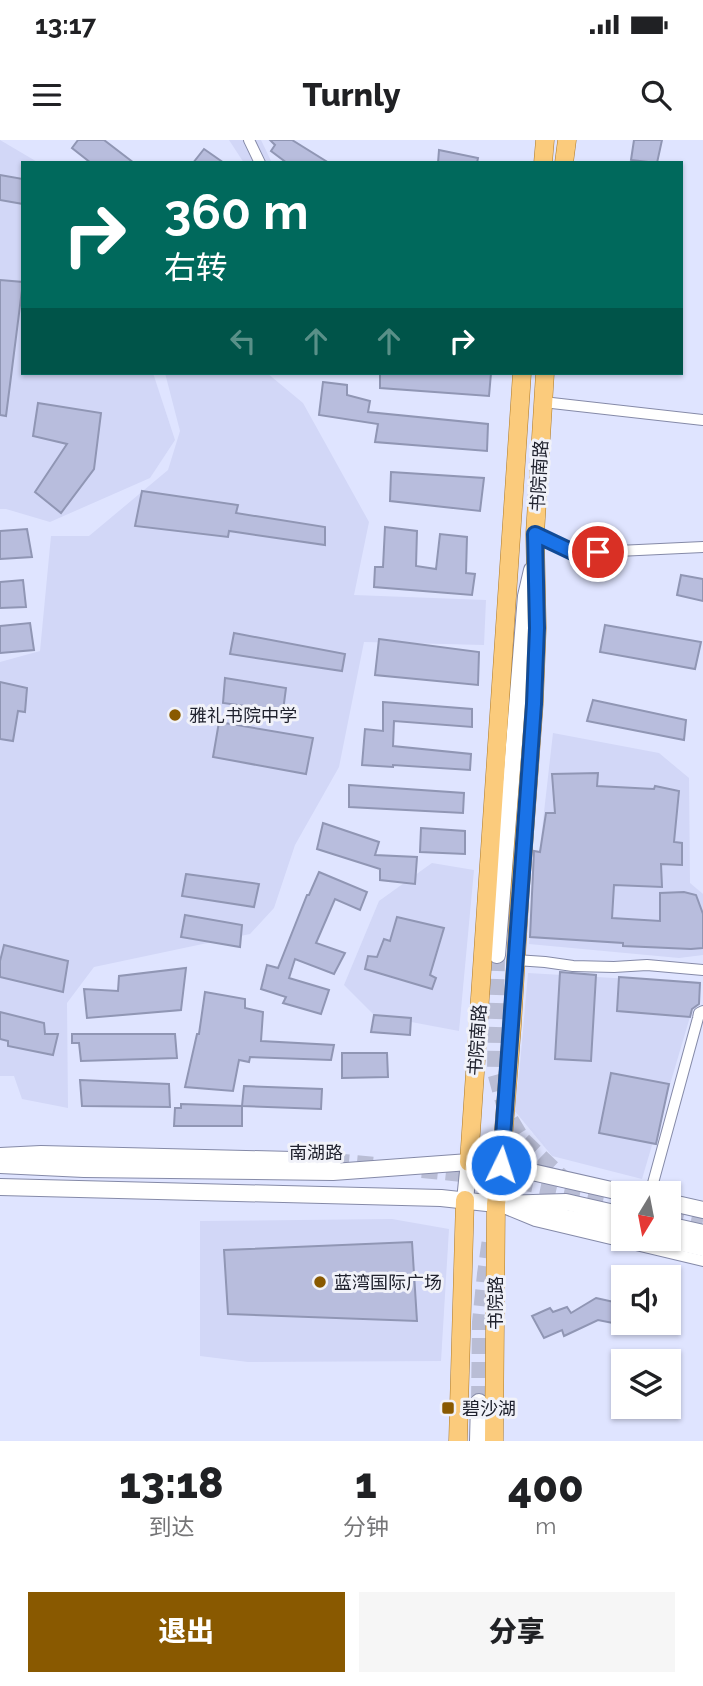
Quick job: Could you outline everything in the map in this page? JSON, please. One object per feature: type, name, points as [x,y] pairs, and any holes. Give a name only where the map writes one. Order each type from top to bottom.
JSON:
[{"type":"main road","points":[[543,161],[545,140]]},
{"type":"main road","points":[[565,161],[567,140]]},
{"type":"main road","name":"书院南路","points":[[469,1163],[522,375]]},
{"type":"main road","name":"书院南路","points":[[501,1165],[534,704],[537,628],[534,556],[545,375]]},
{"type":"main road","points":[[497,955],[526,596],[534,556]]},
{"type":"main road","points":[[0,1156],[41,1154],[333,1161]]},
{"type":"main road","points":[[465,1200],[469,1163]]},
{"type":"main road","name":"南湖路","points":[[0,1165],[333,1172],[469,1163],[501,1165],[611,1190]]},
{"type":"main road","name":"书院路","points":[[494,1441],[496,1204],[501,1165]]},
{"type":"main road","points":[[0,1187],[465,1200],[611,1227]]},
{"type":"main road","name":"书院路","points":[[458,1441],[465,1200]]},
{"type":"main road","points":[[496,1204],[566,1202],[611,1212]]},
{"type":"main road","points":[[681,1205],[703,1210]]},
{"type":"main road","points":[[681,1228],[703,1233]]},
{"type":"main road","points":[[681,1243],[703,1248]]},
{"type":"main road","points":[[478,1441],[479,1402]]},
{"type":"street","points":[[249,140],[259,161]]},
{"type":"street","points":[[543,402],[703,420]]},
{"type":"street","points":[[535,534],[575,553],[703,547]]},
{"type":"street","points":[[516,960],[573,967],[647,965],[703,970]]},
{"type":"street","points":[[654,1181],[699,1013],[703,1011]]},
{"type":"street","points":[[496,1204],[535,1221],[703,1261]]},
{"type":"shaded area","points":[[0,140],[36,161],[21,161],[21,375],[154,375],[175,440],[150,478],[50,522],[0,509]]},
{"type":"shaded area","points":[[229,140],[261,140],[271,161],[243,161]]},
{"type":"shaded area","name":"雅礼书院中学","points":[[166,375],[269,375],[303,403],[369,522],[354,595],[486,600],[484,645],[364,642],[339,767],[295,845],[274,908],[250,934],[94,967],[67,1003],[68,1108],[22,1099],[14,1076],[0,1076],[0,662],[40,651],[51,536],[89,536],[168,470],[180,431]]},
{"type":"shaded area","points":[[553,733],[659,753],[689,778],[690,883],[703,894],[703,955],[679,958],[529,944]]},
{"type":"shaded area","points":[[432,863],[474,870],[459,1031],[374,1015],[344,985],[379,901]]},
{"type":"shaded area","points":[[528,973],[700,983],[642,1179],[552,1156],[514,1110]]},
{"type":"shaded area","points":[[392,1219],[449,1229],[441,1361],[248,1362],[200,1356],[200,1221]]},
{"type":"building","points":[[78,140],[104,140],[131,161],[88,161],[72,148]]},
{"type":"building","points":[[270,140],[292,140],[326,161],[284,161],[271,151],[275,145]]},
{"type":"building","points":[[634,140],[662,140],[657,161],[631,160]]},
{"type":"building","points":[[204,149],[221,161],[195,161]]},
{"type":"building","points":[[439,150],[478,158],[477,161],[438,161]]},
{"type":"building","points":[[0,175],[21,179],[21,204],[0,200]]},
{"type":"building","points":[[0,280],[21,282],[21,298],[6,416],[0,415]]},
{"type":"building","points":[[380,375],[491,375],[489,396],[380,388]]},
{"type":"building","points":[[323,382],[347,385],[347,395],[370,401],[368,412],[488,424],[487,451],[375,442],[378,424],[319,415]]},
{"type":"building","points":[[38,403],[101,413],[94,469],[61,513],[35,492],[67,444],[33,436]]},
{"type":"building","points":[[391,472],[484,478],[480,511],[390,501]]},
{"type":"building","points":[[142,491],[238,505],[236,513],[325,527],[325,545],[229,531],[228,537],[135,526]]},
{"type":"building","points":[[385,527],[417,531],[416,566],[436,569],[440,534],[467,537],[466,573],[475,574],[472,595],[374,587],[375,567],[383,567]]},
{"type":"building","points":[[27,529],[32,557],[0,559],[0,531]]},
{"type":"building","points":[[681,575],[703,579],[703,601],[677,595]]},
{"type":"building","points":[[23,580],[26,607],[0,608],[0,582]]},
{"type":"building","points":[[30,623],[34,650],[0,653],[0,626]]},
{"type":"building","points":[[605,625],[701,642],[695,669],[600,652]]},
{"type":"building","points":[[234,633],[345,654],[342,671],[230,654]]},
{"type":"building","points":[[379,639],[479,652],[478,685],[375,675]]},
{"type":"building","points":[[225,678],[286,688],[283,711],[223,703]]},
{"type":"building","points":[[0,682],[27,688],[25,712],[18,711],[13,741],[0,739]]},
{"type":"building","points":[[593,700],[686,720],[684,740],[587,721]]},
{"type":"building","points":[[383,702],[472,709],[472,727],[394,721],[393,746],[471,754],[470,770],[362,765],[365,729],[383,731]]},
{"type":"building","points":[[219,722],[313,738],[306,774],[213,757]]},
{"type":"building","points":[[598,773],[597,786],[654,789],[655,786],[679,791],[674,842],[682,843],[682,865],[661,864],[662,887],[614,885],[612,918],[660,921],[660,893],[684,892],[696,895],[703,914],[703,948],[623,946],[623,943],[530,937],[534,851],[540,852],[546,813],[555,813],[552,774]]},
{"type":"building","points":[[349,785],[464,793],[463,813],[349,807]]},
{"type":"building","points":[[323,823],[379,842],[375,855],[417,857],[415,884],[380,880],[380,869],[317,849]]},
{"type":"building","points":[[421,828],[465,831],[465,854],[420,852]]},
{"type":"building","points":[[319,872],[367,892],[360,910],[335,899],[316,943],[345,953],[334,974],[295,959],[289,978],[329,990],[321,1014],[283,1003],[286,997],[261,989],[267,965],[278,968]]},
{"type":"building","points":[[186,874],[259,884],[254,907],[182,896]]},
{"type":"building","points":[[185,915],[242,925],[240,947],[181,937]]},
{"type":"building","points":[[397,917],[444,928],[430,975],[436,978],[432,989],[365,969],[368,956],[377,957],[384,939],[390,941]]},
{"type":"building","points":[[4,945],[68,961],[63,992],[0,977]]},
{"type":"building","points":[[186,968],[181,1010],[87,1018],[84,989],[118,991],[119,976]]},
{"type":"building","points":[[560,972],[596,975],[591,1061],[555,1059]]},
{"type":"building","points":[[619,977],[700,983],[699,1004],[692,1009],[690,1017],[617,1011]]},
{"type":"building","points":[[205,992],[245,999],[245,1008],[263,1012],[261,1041],[334,1045],[331,1060],[250,1057],[249,1062],[239,1060],[233,1091],[185,1087],[199,1034]]},
{"type":"building","points":[[0,1012],[44,1023],[45,1034],[58,1034],[53,1055],[8,1046],[8,1041],[0,1039]]},
{"type":"building","points":[[374,1015],[411,1018],[410,1035],[371,1032]]},
{"type":"building","points":[[72,1034],[175,1034],[177,1058],[81,1061],[79,1043],[72,1043]]},
{"type":"building","points":[[342,1053],[387,1053],[388,1077],[342,1078]]},
{"type":"building","points":[[611,1073],[669,1084],[656,1144],[599,1133]]},
{"type":"building","points":[[80,1080],[169,1084],[170,1107],[82,1106]]},
{"type":"building","points":[[244,1086],[322,1089],[321,1109],[242,1106]]},
{"type":"building","points":[[181,1104],[242,1106],[242,1126],[174,1126],[175,1108],[181,1108]]},
{"type":"building","name":"蓝湾国际广场","points":[[412,1242],[417,1321],[228,1314],[224,1250]]},
{"type":"building","points":[[596,1298],[611,1301],[611,1323],[598,1320],[564,1336],[562,1330],[544,1338],[532,1316],[550,1308],[553,1312],[567,1307],[571,1313]]},
{"type":"tunnel","points":[[497,955],[495,1072],[506,1112],[522,1139],[567,1182]]},
{"type":"tunnel","points":[[333,1161],[375,1165]]},
{"type":"tunnel","points":[[422,1170],[502,1178],[611,1201]]},
{"type":"tunnel","points":[[681,1216],[703,1221]]},
{"type":"tunnel","points":[[479,1402],[480,1322],[490,1239]]},
{"type":"place","name":"雅礼书院中学","points":[[175,715]]},
{"type":"place","name":"蓝湾国际广场","points":[[320,1282]]},
{"type":"place","name":"碧沙湖","points":[[448,1408]]},
{"type":"route","points":[[501,1165],[534,704],[537,628],[535,534],[575,553],[598,552]]}]
